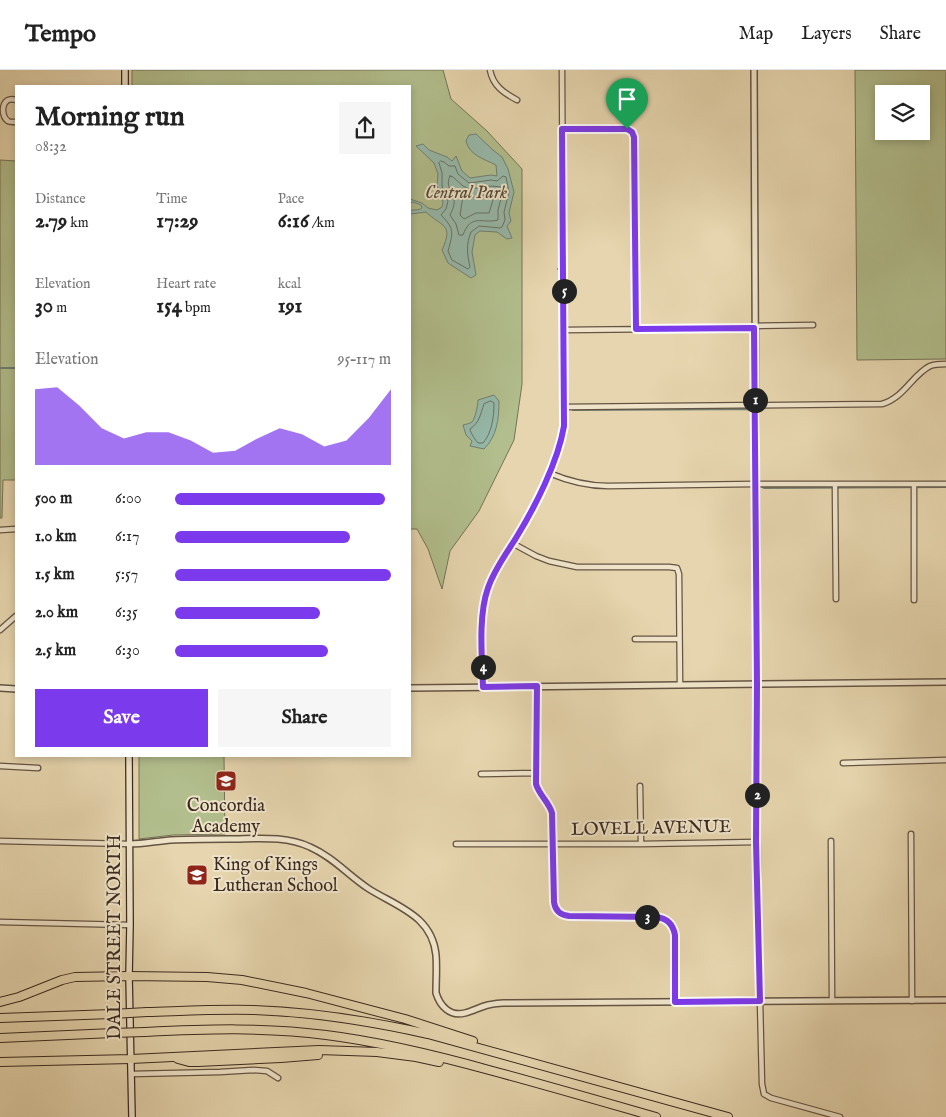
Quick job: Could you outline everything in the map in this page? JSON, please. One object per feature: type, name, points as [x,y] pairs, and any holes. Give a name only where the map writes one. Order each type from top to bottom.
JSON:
[{"type":"highway","points":[[0,1002],[19,997],[68,978],[129,976],[207,977],[242,980],[286,988],[385,1013],[430,1026],[512,1057]]},
{"type":"highway","points":[[0,1018],[206,1010],[253,1010],[329,1016],[408,1029],[728,1117]]},
{"type":"highway","points":[[0,1038],[214,1029],[254,1029],[326,1035],[405,1048],[656,1117]]},
{"type":"highway","points":[[0,1062],[172,1057],[188,1062],[198,1062],[281,1058],[347,1052],[377,1052],[409,1056],[508,1075]]},
{"type":"main road","points":[[125,70],[125,85]]},
{"type":"main road","name":"DALE STREET NORTH","points":[[129,757],[129,976],[132,1117]]},
{"type":"street","points":[[490,70],[493,80],[501,90],[518,100]]},
{"type":"street","points":[[483,687],[482,623],[485,599],[492,578],[533,506],[559,449],[564,426],[562,70]]},
{"type":"street","points":[[754,70],[756,842],[762,1084],[764,1094],[772,1098],[840,1117]]},
{"type":"street","points":[[15,99],[8,99],[4,102],[1,111],[5,119],[15,122]]},
{"type":"street","points":[[562,129],[627,129],[632,132],[634,137],[636,329]]},
{"type":"street","points":[[564,330],[813,326]]},
{"type":"street","points":[[564,408],[882,404],[898,396],[924,370],[931,366],[946,364]]},
{"type":"street","points":[[548,473],[571,482],[596,486],[946,484]]},
{"type":"street","points":[[835,484],[836,599]]},
{"type":"street","points":[[914,484],[914,600]]},
{"type":"street","points":[[0,530],[15,529]]},
{"type":"street","points":[[512,543],[536,556],[563,565],[591,567],[670,566],[677,568],[679,574],[680,685]]},
{"type":"street","points":[[0,630],[15,617]]},
{"type":"street","points":[[635,639],[679,639]]},
{"type":"street","points":[[411,688],[946,682]]},
{"type":"street","points":[[537,686],[538,789],[552,813],[554,903],[557,911],[560,914],[569,916],[660,918],[668,922],[672,926],[675,936],[675,1002]]},
{"type":"street","points":[[0,688],[15,689]]},
{"type":"street","points":[[843,763],[946,760]]},
{"type":"street","points":[[0,766],[38,768]]},
{"type":"street","points":[[481,774],[537,774]]},
{"type":"street","points":[[640,786],[640,844]]},
{"type":"street","points":[[911,834],[912,1000]]},
{"type":"street","points":[[0,841],[140,844],[185,839],[269,839],[293,841],[312,848],[333,861],[366,887],[415,916],[426,927],[435,950],[436,993],[443,1007],[460,1014],[488,1005],[503,1003],[946,1000]]},
{"type":"street","points":[[830,841],[832,1000]]},
{"type":"street","name":"LOVELL AVENUE","points":[[456,844],[756,842]]},
{"type":"street","points":[[0,922],[130,925]]},
{"type":"street","points":[[132,1074],[253,1070],[267,1071],[278,1078]]},
{"type":"green space","name":"Central Park","points":[[132,70],[443,70],[451,99],[487,131],[522,169],[522,384],[514,440],[479,511],[450,551],[442,589],[428,549],[417,529],[411,529],[411,85],[132,85]]},
{"type":"green space","points":[[855,70],[946,70],[946,359],[857,360]]},
{"type":"green space","points":[[0,160],[15,161],[15,480],[3,480],[2,518],[0,518]]},
{"type":"green space","points":[[139,757],[224,757],[225,834],[173,835],[139,839]]},
{"type":"water","points":[[476,134],[502,157],[508,169],[514,192],[509,213],[511,221],[507,226],[512,238],[507,239],[497,232],[480,231],[475,235],[472,252],[476,275],[471,278],[448,263],[442,250],[447,235],[444,227],[426,212],[411,214],[411,211],[422,208],[421,205],[411,203],[411,199],[422,203],[428,208],[437,210],[442,207],[443,202],[437,185],[438,174],[434,163],[416,146],[423,144],[429,150],[452,161],[456,156],[462,171],[470,178],[497,176],[496,165],[470,150],[466,141],[469,135]]},
{"type":"water","points":[[494,395],[499,401],[499,408],[498,421],[492,439],[484,449],[470,446],[472,441],[466,435],[463,425],[471,423],[473,420],[478,400]]},
{"type":"waterway","points":[[558,269],[562,274]]},
{"type":"waterway","points":[[565,277],[567,403],[573,410],[758,409],[758,418]]},
{"type":"waterway","points":[[0,368],[15,368]]},
{"type":"waterway","points":[[759,485],[764,488],[946,487]]},
{"type":"place","name":"Concordia Academy","points":[[226,781]]},
{"type":"place","name":"King of Kings Lutheran School","points":[[197,875]]},
{"type":"route","points":[[562,129],[627,129],[632,132],[634,137],[636,329],[754,328],[757,684],[756,842],[760,1001],[675,1002],[675,935],[672,926],[664,919],[656,917],[565,916],[557,911],[554,902],[552,813],[536,784],[537,686],[483,687],[482,623],[488,588],[543,486],[559,449],[564,426],[562,129]]}]
